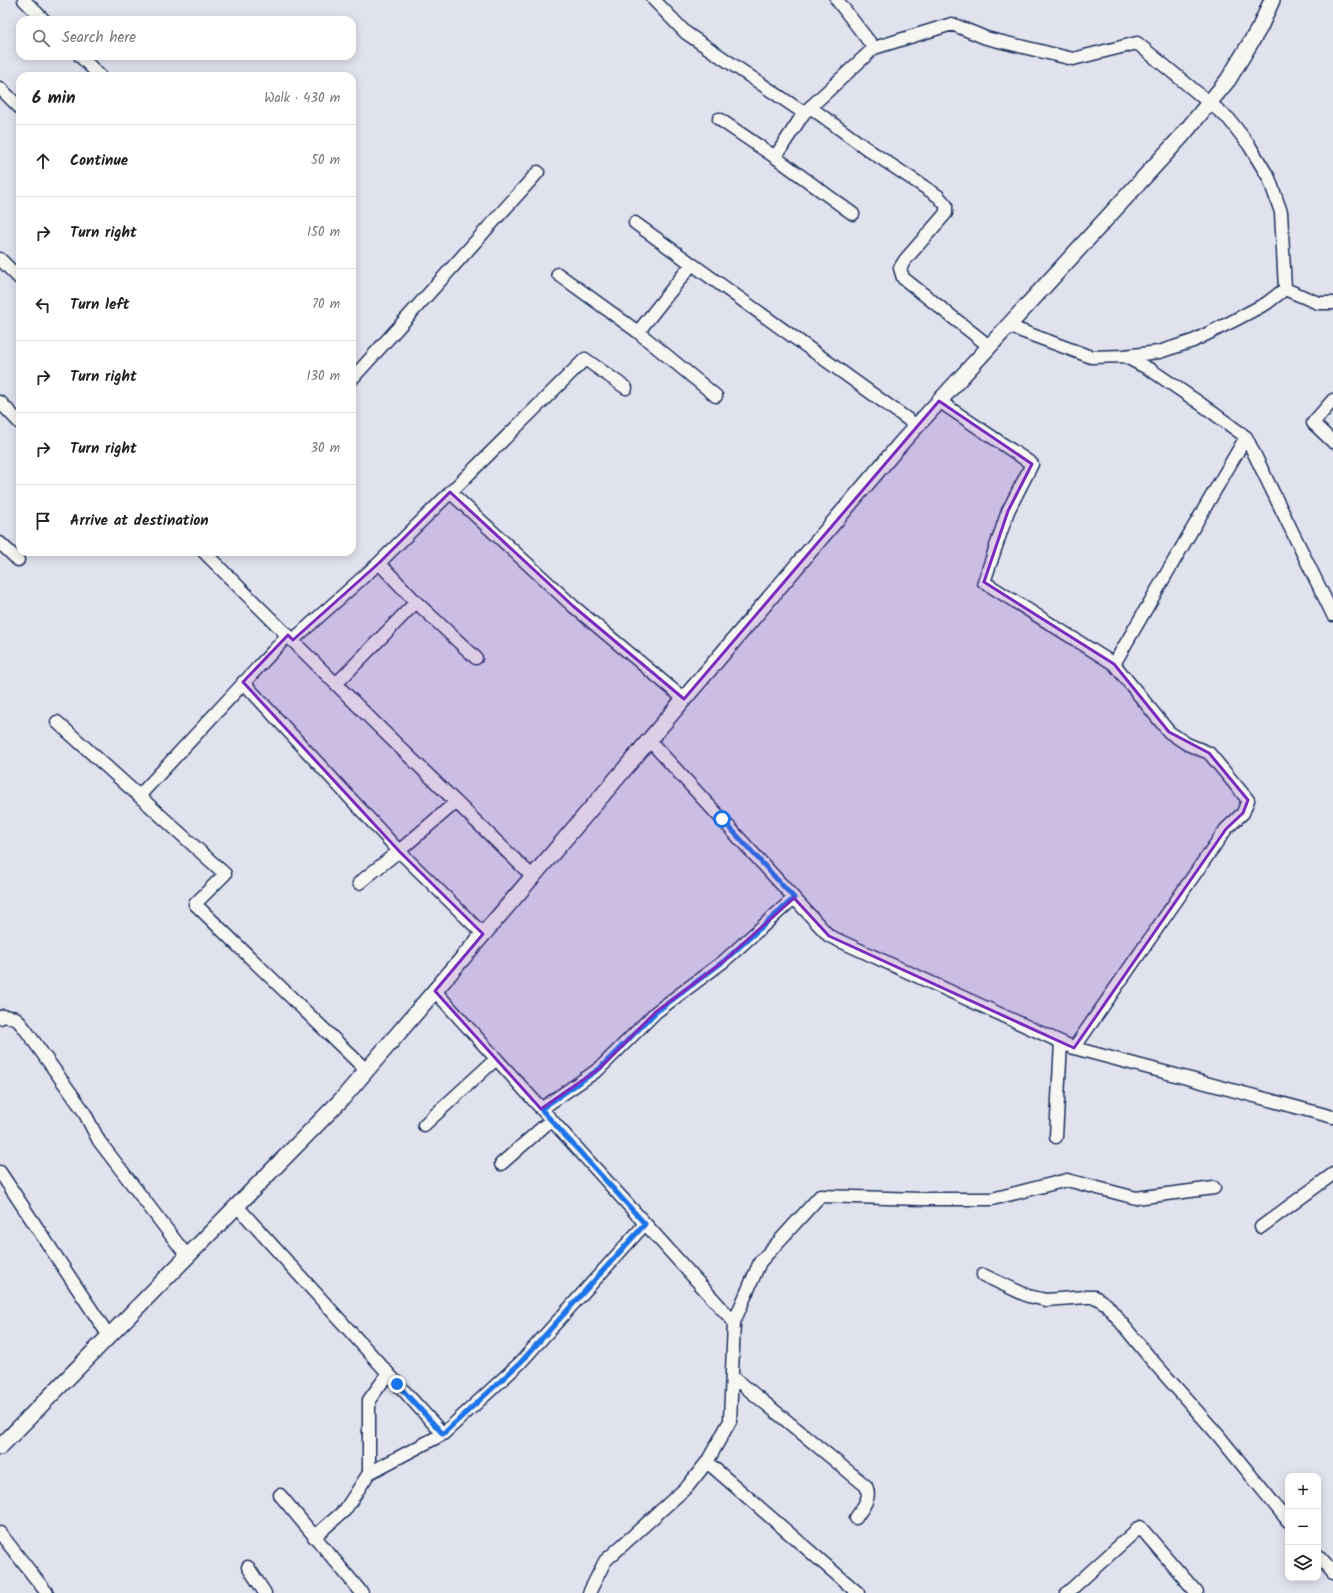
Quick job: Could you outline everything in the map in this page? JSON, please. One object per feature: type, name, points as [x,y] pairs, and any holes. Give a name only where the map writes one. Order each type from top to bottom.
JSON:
[{"type":"street","points":[[24,0],[40,16]]},
{"type":"street","points":[[654,0],[686,33],[938,196],[946,205],[946,213],[905,260],[900,268],[903,278],[989,346]]},
{"type":"street","points":[[837,0],[874,48]]},
{"type":"street","points":[[0,1447],[236,1205],[342,1099],[917,426],[1181,137],[1228,80],[1260,26],[1272,0]]},
{"type":"street","points":[[775,157],[807,110],[874,48],[952,24],[986,38],[1073,59],[1138,43],[1229,119],[1249,145],[1269,178],[1281,212],[1285,289]]},
{"type":"street","points":[[84,60],[96,72]]},
{"type":"street","points":[[0,88],[16,104]]},
{"type":"street","points":[[719,119],[775,157],[853,214]]},
{"type":"street","points":[[356,375],[538,172]]},
{"type":"street","points":[[635,222],[917,426]]},
{"type":"street","points":[[0,259],[16,275]]},
{"type":"street","points":[[638,332],[692,264]]},
{"type":"street","points":[[558,274],[638,332],[716,396]]},
{"type":"street","points":[[1285,289],[1318,303],[1333,302]]},
{"type":"street","points":[[1008,326],[1091,357],[1124,356],[1159,352],[1193,341],[1267,303],[1285,289]]},
{"type":"street","points":[[1124,356],[1151,370],[1246,437],[1333,615]]},
{"type":"street","points":[[138,796],[243,682],[290,638],[379,563],[586,359],[626,388]]},
{"type":"street","points":[[1333,400],[1313,423],[1333,442]]},
{"type":"street","points":[[939,401],[1032,464],[1008,511],[984,582],[1114,664],[1169,732],[1187,744],[1209,753],[1248,800],[1243,814],[1226,829],[1074,1048]]},
{"type":"street","points":[[0,402],[16,419]]},
{"type":"street","points":[[1114,664],[1246,437]]},
{"type":"street","points":[[450,492],[572,606],[684,699]]},
{"type":"street","points":[[0,544],[18,560]]},
{"type":"street","points":[[208,556],[533,877]]},
{"type":"street","points":[[379,563],[416,602],[476,658]]},
{"type":"street","points":[[336,684],[416,602]]},
{"type":"street","points":[[243,682],[399,851],[483,934]]},
{"type":"street","points":[[58,722],[138,796],[226,874],[195,904],[366,1070]]},
{"type":"street","points":[[650,740],[829,936],[1074,1048],[1333,1117]]},
{"type":"street","points":[[359,883],[456,802]]},
{"type":"street","points":[[541,1109],[599,1069],[656,1012],[724,961],[794,898]]},
{"type":"street","points":[[435,991],[734,1322]]},
{"type":"street","points":[[0,1018],[3,1016],[16,1018],[25,1029],[83,1110],[99,1140],[187,1256]]},
{"type":"street","points":[[1056,1137],[1061,1042]]},
{"type":"street","points":[[424,1125],[496,1059]]},
{"type":"street","points":[[501,1164],[551,1120]]},
{"type":"street","points":[[0,1172],[109,1336]]},
{"type":"street","points":[[1261,1227],[1333,1174]]},
{"type":"street","points":[[589,1593],[605,1561],[688,1486],[707,1462],[730,1421],[734,1322],[760,1262],[820,1196],[920,1199],[992,1198],[1067,1180],[1136,1198],[1214,1188]]},
{"type":"street","points":[[236,1205],[443,1434]]},
{"type":"street","points":[[314,1537],[346,1510],[369,1473],[443,1434],[520,1363],[645,1224]]},
{"type":"street","points":[[983,1275],[1034,1297],[1046,1300],[1086,1296],[1095,1297],[1106,1304],[1150,1358],[1218,1435],[1285,1517]]},
{"type":"street","points":[[369,1473],[369,1400],[388,1374]]},
{"type":"street","points":[[732,1376],[866,1486],[869,1492],[867,1499],[856,1518]]},
{"type":"street","points":[[707,1462],[858,1593]]},
{"type":"street","points":[[280,1495],[362,1593]]},
{"type":"street","points":[[1067,1593],[1140,1527],[1197,1593]]},
{"type":"street","points":[[0,1532],[47,1593]]},
{"type":"street","points":[[1321,1559],[1333,1573]]},
{"type":"street","points":[[248,1567],[265,1593]]},
{"type":"highlighted area","points":[[939,401],[1032,464],[1008,511],[984,582],[1114,664],[1169,732],[1209,753],[1248,800],[1243,813],[1226,829],[1074,1048],[829,936],[794,898],[724,961],[656,1012],[599,1069],[541,1109],[435,991],[483,934],[399,851],[243,682],[288,635],[293,640],[379,563],[450,492],[573,606],[684,699]]},
{"type":"route","points":[[397,1384],[443,1434],[520,1363],[645,1224],[541,1109],[599,1069],[656,1012],[724,961],[794,898],[722,819]]}]
